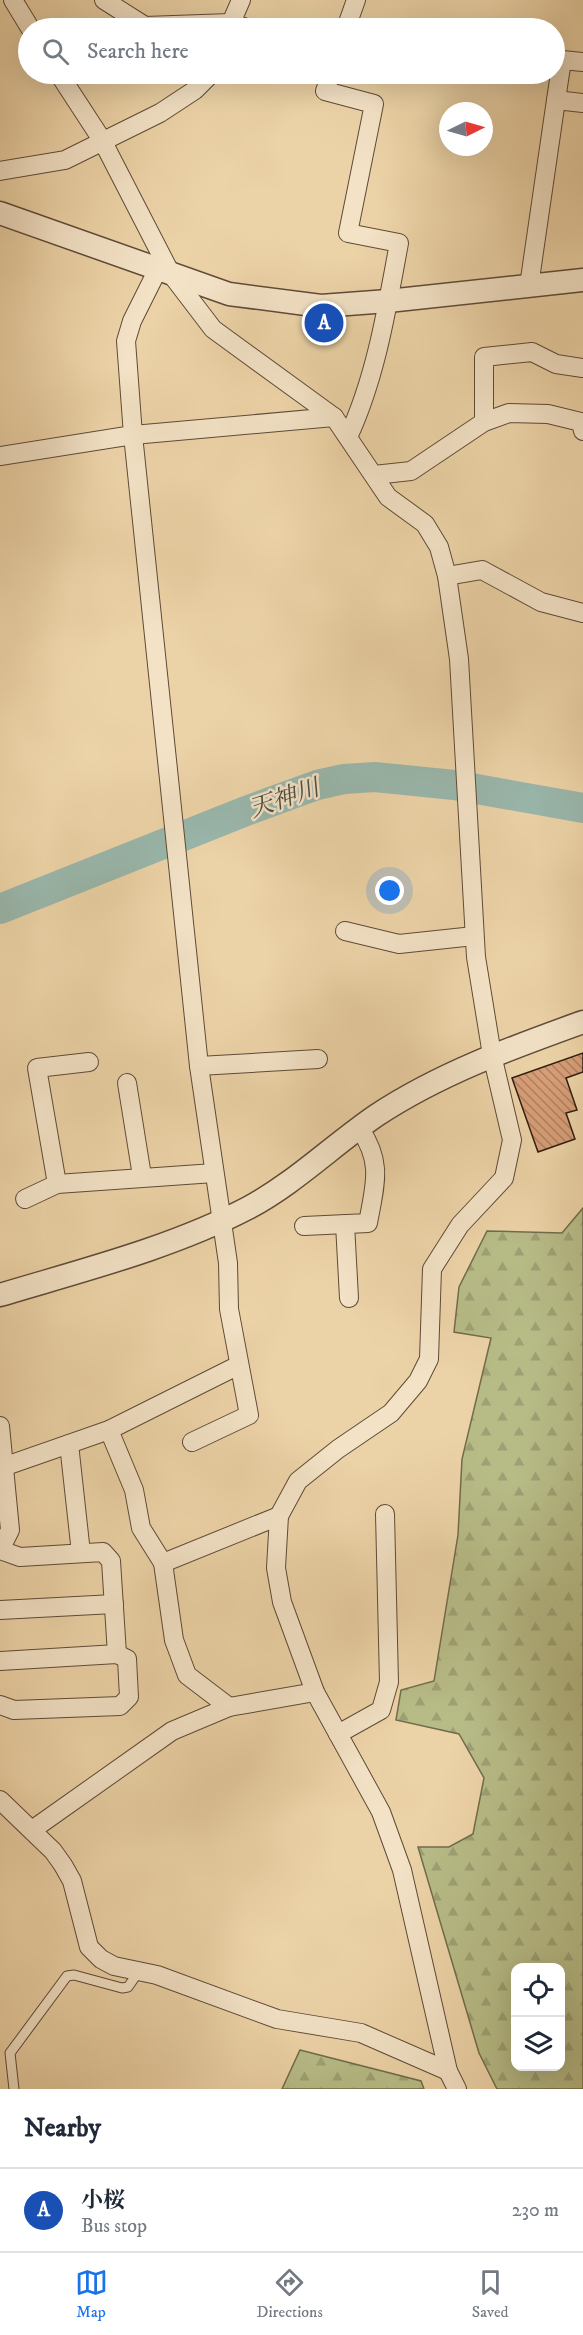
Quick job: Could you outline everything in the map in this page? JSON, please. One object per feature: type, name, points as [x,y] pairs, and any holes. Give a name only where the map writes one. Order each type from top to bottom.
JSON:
[{"type":"street","points":[[13,0],[24,18]]},
{"type":"street","points":[[104,0],[132,18]]},
{"type":"street","points":[[238,18],[241,0]]},
{"type":"street","points":[[350,18],[356,0]]},
{"type":"street","points":[[565,60],[583,62]]},
{"type":"street","points":[[66,84],[102,140],[164,271],[213,328],[334,417],[388,496],[424,524],[439,547],[447,576],[459,659],[474,936],[492,1055],[512,1140],[504,1178],[460,1225],[432,1269],[429,1359],[418,1381],[391,1413],[338,1449],[298,1481],[279,1516],[276,1569],[282,1602],[315,1692],[381,1812],[402,1870],[448,2071],[457,2089]]},
{"type":"street","points":[[0,171],[65,160],[160,113],[201,84]]},
{"type":"street","points":[[327,84],[325,91],[374,104],[348,233],[399,243],[388,301],[362,408],[348,437]]},
{"type":"street","points":[[529,286],[558,84]]},
{"type":"street","points":[[556,100],[583,103]]},
{"type":"street","points":[[0,213],[229,294],[321,306],[583,280]]},
{"type":"street","points":[[164,271],[132,321],[126,341],[133,435],[199,1066],[228,1263],[229,1310],[249,1414],[192,1442]]},
{"type":"street","points":[[484,422],[484,357],[532,352],[556,364],[583,368]]},
{"type":"street","points":[[374,475],[411,471],[484,422],[509,413],[528,412],[582,421]]},
{"type":"street","points":[[0,456],[133,435],[334,417]]},
{"type":"street","points":[[447,576],[482,570],[541,602],[583,613]]},
{"type":"street","points":[[345,931],[399,944],[474,936]]},
{"type":"street","points":[[0,1295],[169,1242],[220,1221],[274,1193],[360,1128],[408,1096],[492,1055],[583,1022]]},
{"type":"street","points":[[199,1066],[318,1059]]},
{"type":"street","points":[[57,1184],[37,1068],[89,1062]]},
{"type":"street","points":[[127,1083],[142,1176]]},
{"type":"street","points":[[304,1226],[368,1223],[376,1175],[372,1147],[360,1128]]},
{"type":"street","points":[[25,1199],[57,1184],[142,1176],[214,1173]]},
{"type":"street","points":[[345,1224],[349,1298]]},
{"type":"street","points":[[2,1467],[109,1430],[239,1365]]},
{"type":"street","points":[[0,1426],[2,1467],[10,1530],[0,1550],[20,1557],[103,1552],[111,1561],[117,1654]]},
{"type":"street","points":[[109,1430],[134,1490],[141,1528],[163,1563],[174,1640],[187,1675],[229,1707]]},
{"type":"street","points":[[69,1444],[81,1553]]},
{"type":"street","points":[[338,1734],[381,1710],[389,1682],[385,1514]]},
{"type":"street","points":[[163,1563],[279,1516]]},
{"type":"street","points":[[0,1610],[114,1604]]},
{"type":"street","points":[[0,1661],[117,1654],[127,1659],[129,1697],[120,1706],[14,1710],[0,1705]]},
{"type":"street","points":[[32,1830],[172,1731],[229,1707],[315,1692]]},
{"type":"street","points":[[0,1800],[53,1851],[72,1881],[89,1947],[114,1966],[157,1975],[277,2019],[361,2033],[448,2071]]},
{"type":"lane","points":[[14,2089],[10,2053],[67,1976],[74,1975],[122,1988],[128,1987],[139,1971]]},
{"type":"green space","points":[[583,1208],[583,2089],[497,2089],[479,2053],[418,1847],[449,1847],[473,1834],[484,1778],[459,1734],[396,1720],[401,1690],[434,1681],[458,1535],[462,1459],[491,1338],[454,1332],[459,1287],[487,1231],[562,1233]]},
{"type":"green space","points":[[300,2050],[421,2081],[424,2089],[282,2089]]},
{"type":"building","points":[[583,1053],[583,1072],[566,1078],[577,1110],[566,1113],[575,1139],[538,1152],[512,1078]]},
{"type":"waterway","name":"天神川","points":[[0,909],[246,811],[317,785],[344,779],[375,777],[454,785],[583,808]]},
{"type":"place","name":"小桜","points":[[324,323]]}]
